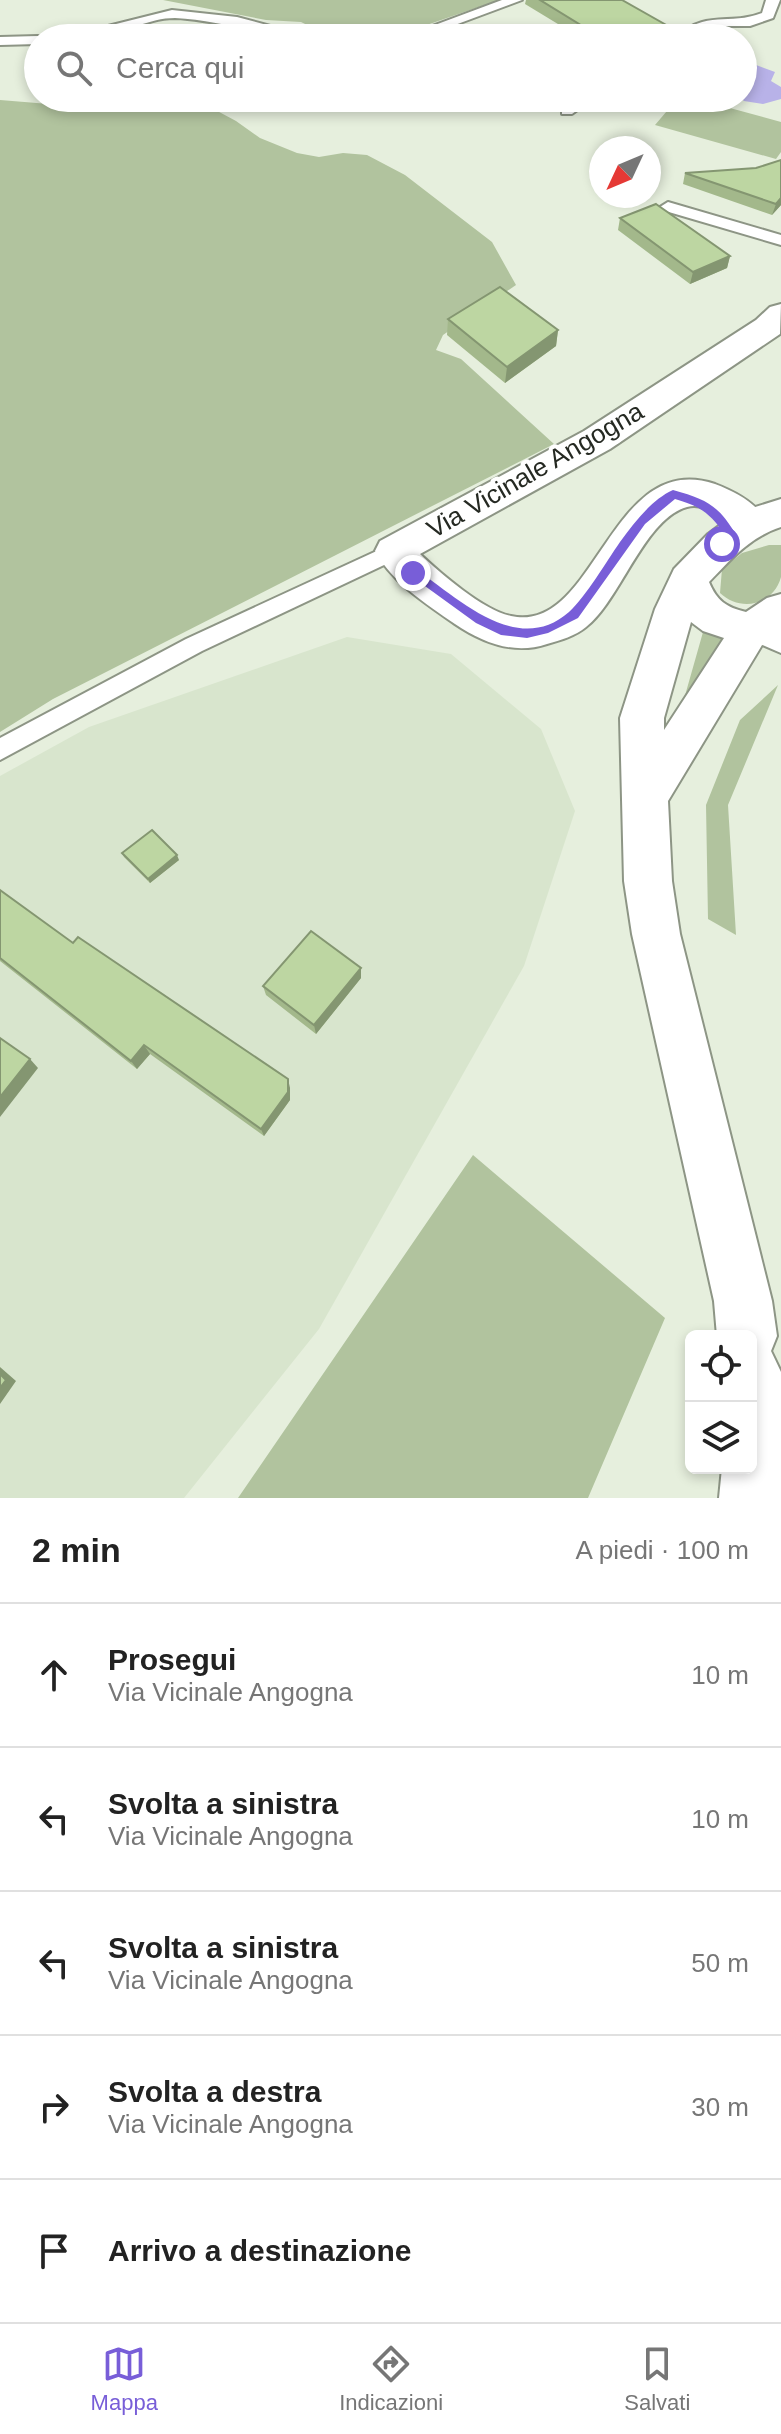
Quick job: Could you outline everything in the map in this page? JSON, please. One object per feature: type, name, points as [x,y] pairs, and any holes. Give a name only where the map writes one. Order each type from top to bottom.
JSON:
[{"type":"street","name":"Via Vicinale Angogna","points":[[760,525],[717,513],[702,503],[673,494],[641,521],[573,615],[548,629],[527,634],[506,632],[481,620],[413,573],[394,551],[597,440],[768,327],[781,314]]},
{"type":"street","points":[[746,1330],[743,1301],[656,934],[648,881],[642,718],[675,609],[688,579],[760,525]]},
{"type":"street","points":[[645,798],[768,625],[713,618],[698,607],[688,579]]},
{"type":"street","points":[[751,1498],[755,1446],[753,1402]]},
{"type":"lane","points":[[447,24],[515,0]]},
{"type":"lane","points":[[706,24],[757,21],[768,15],[773,0]]},
{"type":"lane","points":[[486,24],[492,21],[498,6]]},
{"type":"lane","points":[[130,24],[172,14],[250,24]]},
{"type":"lane","points":[[0,41],[24,40]]},
{"type":"lane","points":[[668,207],[781,240]]},
{"type":"lane","points":[[0,750],[86,698],[205,638],[394,551]]},
{"type":"shaded area","points":[[163,0],[499,0],[430,24],[305,24],[266,20]]},
{"type":"shaded area","points":[[757,65],[775,72],[771,81],[781,87],[781,99],[757,103]]},
{"type":"shaded area","points":[[0,100],[24,102],[24,112],[219,112],[260,138],[297,153],[319,157],[343,153],[367,155],[405,175],[492,242],[516,285],[443,335],[436,350],[461,359],[554,444],[53,699],[0,732]]},
{"type":"shaded area","points":[[666,112],[744,112],[781,122],[781,152],[776,159],[655,125]]},
{"type":"shaded area","points":[[769,545],[781,545],[781,577],[771,594],[763,600],[746,604],[737,603],[720,593],[722,569],[742,553]]},
{"type":"shaded area","points":[[707,618],[736,634],[667,759]]},
{"type":"shaded area","points":[[347,637],[451,654],[541,729],[575,811],[524,966],[319,1329],[184,1498],[0,1498],[0,776],[89,727]]},
{"type":"shaded area","points":[[778,685],[728,805],[736,935],[708,919],[706,805],[740,720]]},
{"type":"shaded area","points":[[473,1155],[665,1318],[588,1498],[238,1498]]},
{"type":"building","points":[[540,0],[622,0],[664,24],[579,24]]},
{"type":"building","points":[[781,160],[781,198],[776,204],[685,173],[756,168]]},
{"type":"building","points":[[646,208],[661,208],[730,256],[693,272],[620,218]]},
{"type":"building","points":[[500,287],[558,330],[507,367],[448,319]]},
{"type":"building","points":[[152,830],[177,855],[148,879],[122,853]]},
{"type":"building","points":[[0,890],[73,943],[78,937],[288,1079],[288,1092],[261,1129],[144,1045],[131,1061],[0,958]]},
{"type":"building","points":[[311,931],[361,968],[314,1025],[263,986]]},
{"type":"building","points":[[0,1038],[30,1059],[0,1097]]},
{"type":"building","points":[[0,1374],[6,1380],[0,1388]]},
{"type":"route","points":[[413,573],[481,620],[506,632],[527,634],[548,629],[573,615],[641,521],[673,494],[702,503],[717,513],[732,536],[722,544]]}]
